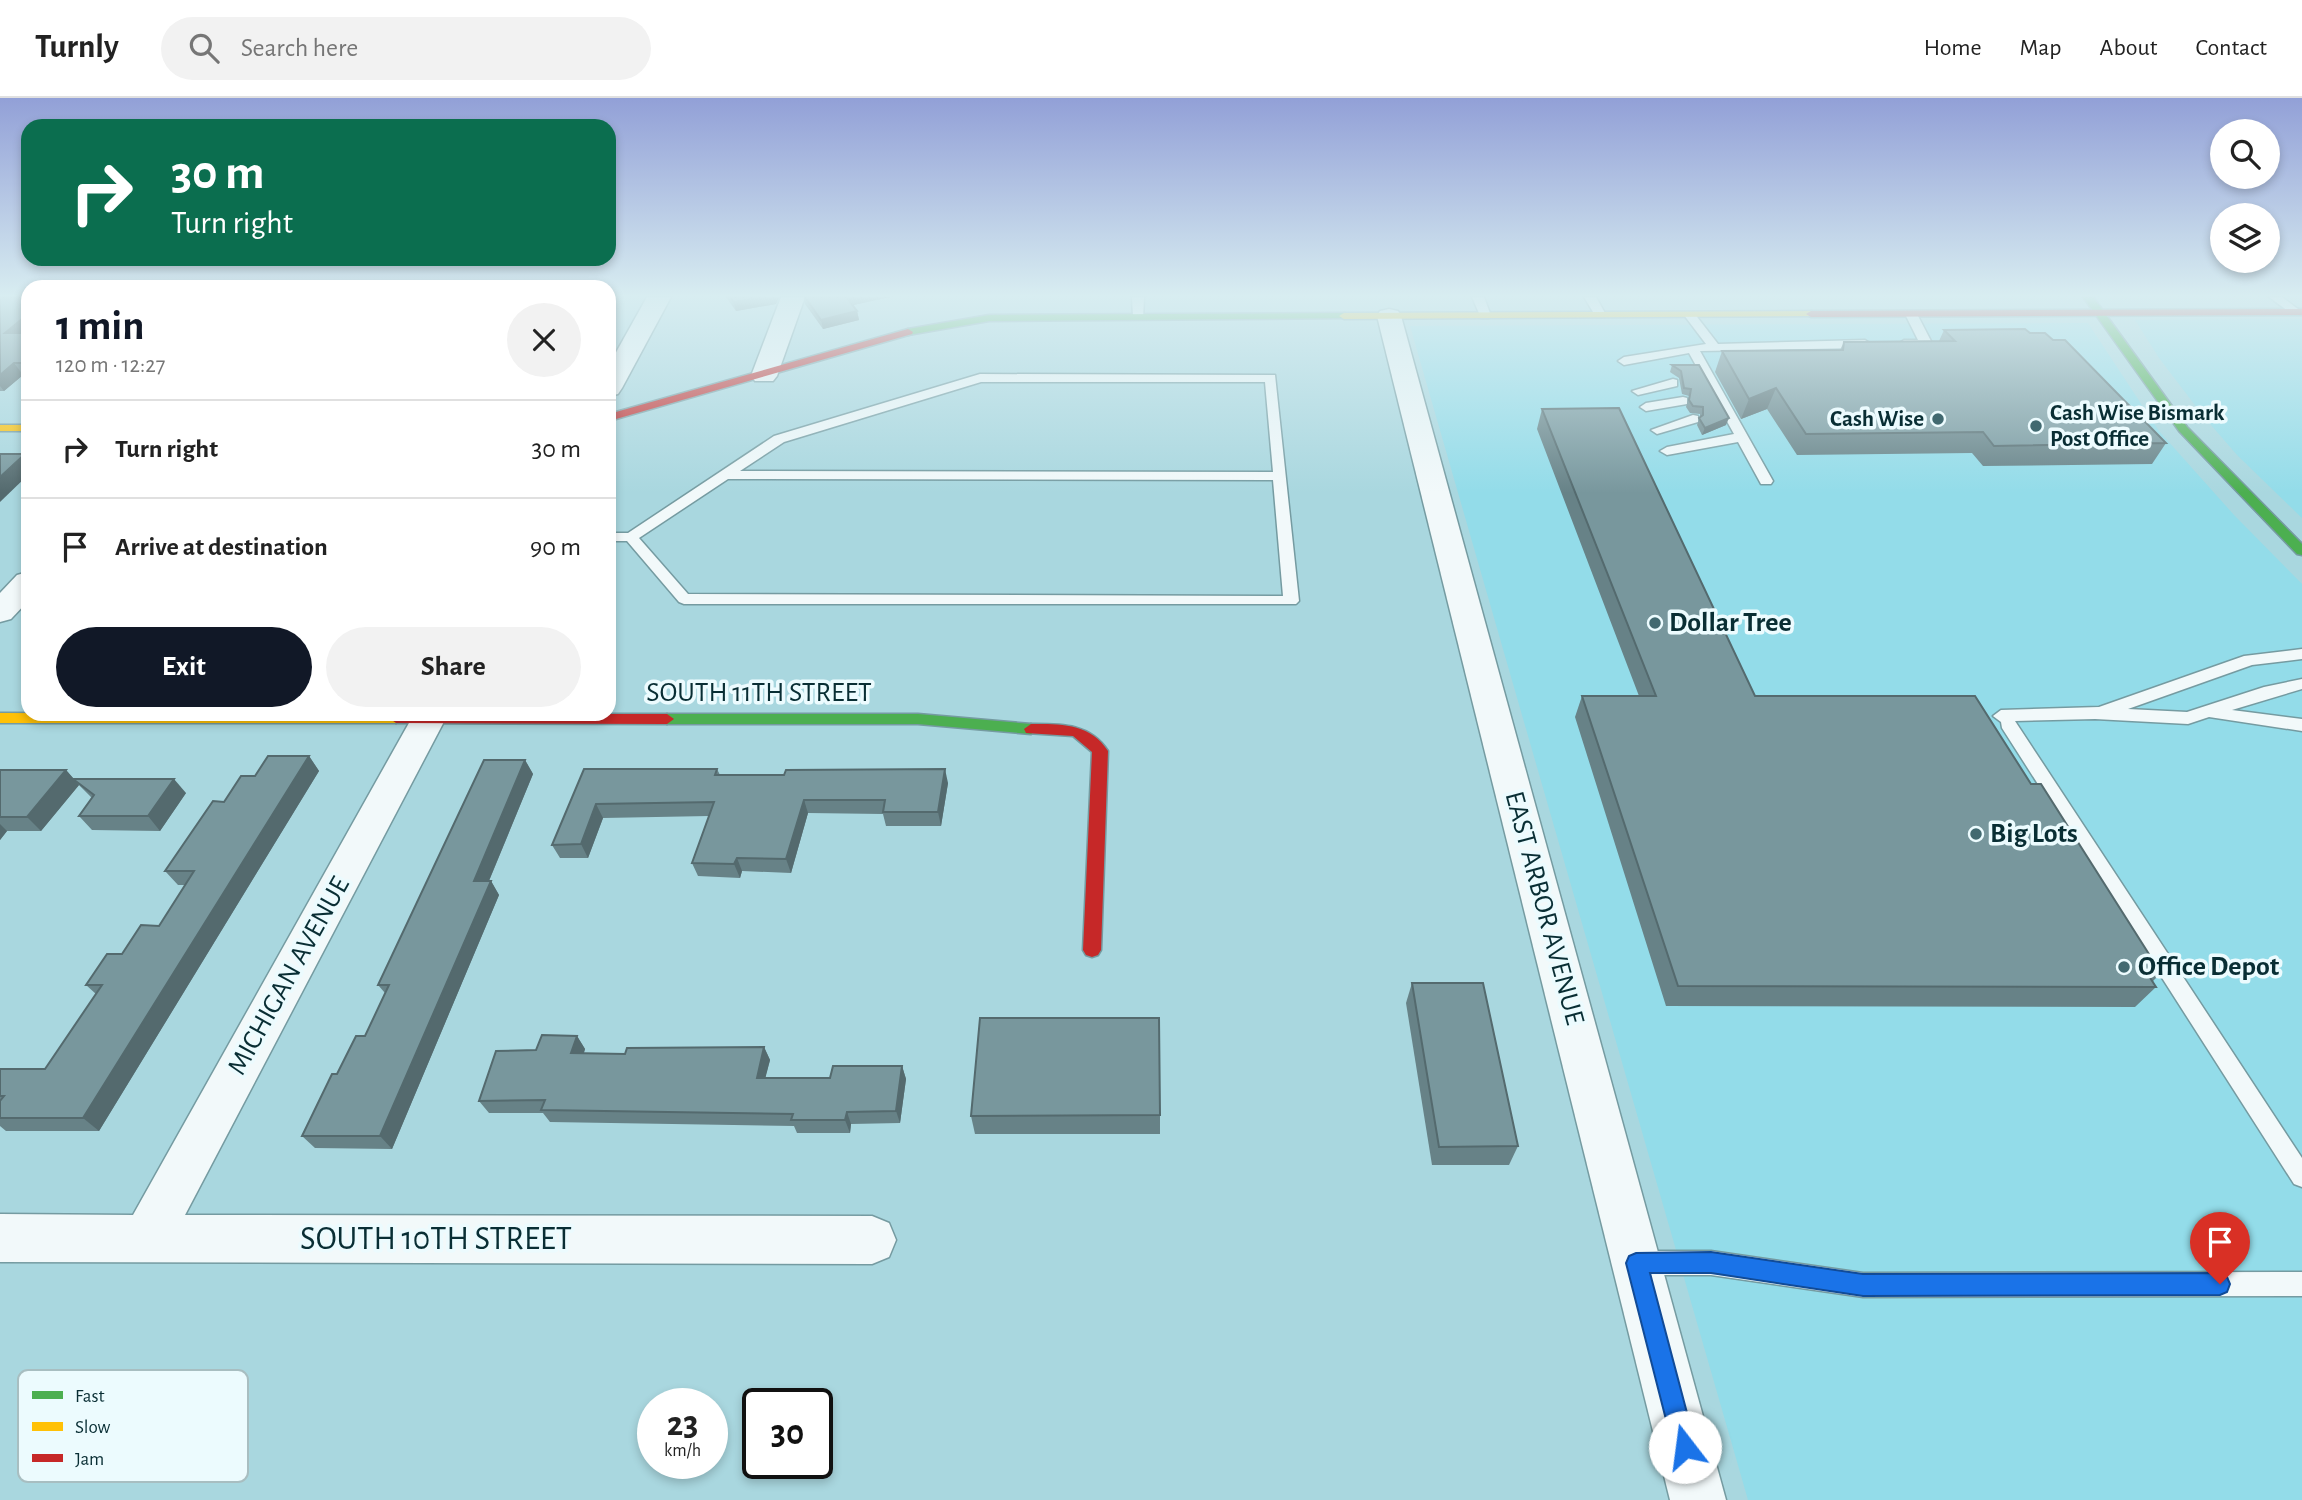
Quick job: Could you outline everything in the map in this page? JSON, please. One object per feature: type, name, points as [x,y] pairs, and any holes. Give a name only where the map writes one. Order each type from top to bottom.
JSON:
[{"type":"street","points":[[764,376],[769,362]]},
{"type":"street","points":[[616,416],[807,362]]},
{"type":"street","name":"EAST ARBOR AVENUE","points":[[1401,362],[1698,1500]]},
{"type":"street","points":[[2133,362],[2183,429],[2302,551]]},
{"type":"street","points":[[0,428],[21,428]]},
{"type":"street","points":[[0,612],[21,590]]},
{"type":"street","name":"SOUTH 11TH STREET","points":[[616,717],[918,719],[990,728],[1078,731],[1089,736],[1100,751],[1092,950]]},
{"type":"street","name":"SOUTH 11TH STREET","points":[[0,718],[21,718]]},
{"type":"street","name":"MICHIGAN AVENUE","points":[[146,1239],[427,721]]},
{"type":"street","name":"SOUTH 10TH STREET","points":[[0,1238],[872,1240]]},
{"type":"lane","points":[[1697,362],[1721,411],[1741,437],[1766,481]]},
{"type":"lane","points":[[616,537],[631,537],[779,439],[980,379],[1272,378],[1292,601],[684,599],[631,537]]},
{"type":"lane","points":[[1638,391],[1673,383]]},
{"type":"lane","points":[[1646,407],[1683,401]]},
{"type":"lane","points":[[1657,430],[1693,419]]},
{"type":"lane","points":[[1667,451],[1741,437]]},
{"type":"lane","points":[[725,475],[1280,476]]},
{"type":"lane","points":[[2095,713],[2250,660],[2302,654]]},
{"type":"lane","points":[[2302,684],[2270,691],[2213,713],[2188,718],[2162,719],[2095,713],[2005,720],[2302,1177]]},
{"type":"lane","points":[[2213,713],[2302,725]]},
{"type":"lane","points":[[1636,1263],[1711,1263],[1863,1285],[2302,1284]]},
{"type":"shaded area","points":[[1420,362],[2114,362],[2159,431],[2234,515],[2302,584],[2302,1500],[1748,1500]]},
{"type":"shaded area","points":[[2162,362],[2302,362],[2302,518],[2237,455]]},
{"type":"building","points":[[0,362],[21,362],[14,363],[0,375]]},
{"type":"building","points":[[1728,362],[2087,362],[2166,443],[1994,446],[1983,432],[1806,434],[1776,388],[1749,399]]},
{"type":"building","points":[[1672,365],[1699,365],[1729,418],[1705,428],[1699,418],[1703,415],[1703,407],[1693,406],[1689,400],[1691,389],[1684,388],[1681,371]]},
{"type":"building","points":[[1619,408],[1755,696],[1975,696],[2031,784],[2041,784],[2161,973],[2147,973],[2156,987],[1678,986],[1582,696],[1656,696],[1542,409]]},
{"type":"building","points":[[0,454],[21,454],[21,458],[0,477]]},
{"type":"building","points":[[268,756],[309,756],[83,1118],[0,1118],[0,1101],[4,1096],[0,1096],[0,1069],[45,1069],[102,985],[86,985],[107,954],[122,954],[141,925],[159,926],[194,871],[165,871],[213,801],[224,802],[241,776],[255,776]]},
{"type":"building","points":[[484,760],[525,760],[474,881],[491,881],[380,1136],[302,1136],[332,1074],[337,1074],[356,1036],[365,1036],[389,985],[378,985]]},
{"type":"building","points":[[584,769],[717,769],[715,775],[784,775],[786,770],[945,769],[938,812],[883,812],[885,800],[804,800],[786,859],[737,858],[734,864],[692,863],[714,802],[596,804],[581,844],[552,845]]},
{"type":"building","points":[[0,770],[66,770],[27,817],[0,817]]},
{"type":"building","points":[[73,779],[174,779],[148,816],[79,816],[94,795]]},
{"type":"building","points":[[1412,983],[1483,983],[1518,1146],[1439,1147]]},
{"type":"building","points":[[980,1018],[1159,1018],[1160,1115],[971,1116]]},
{"type":"building","points":[[542,1035],[577,1036],[571,1053],[625,1054],[627,1048],[764,1047],[757,1078],[830,1078],[833,1066],[902,1066],[896,1111],[847,1112],[845,1120],[791,1120],[793,1114],[541,1110],[545,1100],[479,1101],[496,1051],[536,1050]]},
{"type":"traffic: fast","points":[[2135,362],[2183,429],[2302,551]]},
{"type":"traffic: fast","points":[[667,719],[918,719],[1031,729]]},
{"type":"traffic: slow","points":[[0,428],[21,428]]},
{"type":"traffic: slow","points":[[0,718],[21,718]]},
{"type":"traffic: jam","points":[[616,416],[802,362]]},
{"type":"traffic: jam","points":[[616,719],[667,719]]},
{"type":"traffic: jam","points":[[1031,729],[1078,732],[1093,742],[1100,751],[1092,950]]},
{"type":"place","name":"Cash Wise","points":[[1938,419]]},
{"type":"place","name":"Cash Wise Bismark Post Office","points":[[2036,426]]},
{"type":"place","name":"Dollar Tree","points":[[1655,623]]},
{"type":"place","name":"Big Lots","points":[[1976,834]]},
{"type":"place","name":"Office Depot","points":[[2124,967]]},
{"type":"route","points":[[1685,1447],[1636,1263],[1711,1263],[1863,1285],[2220,1284]]}]
